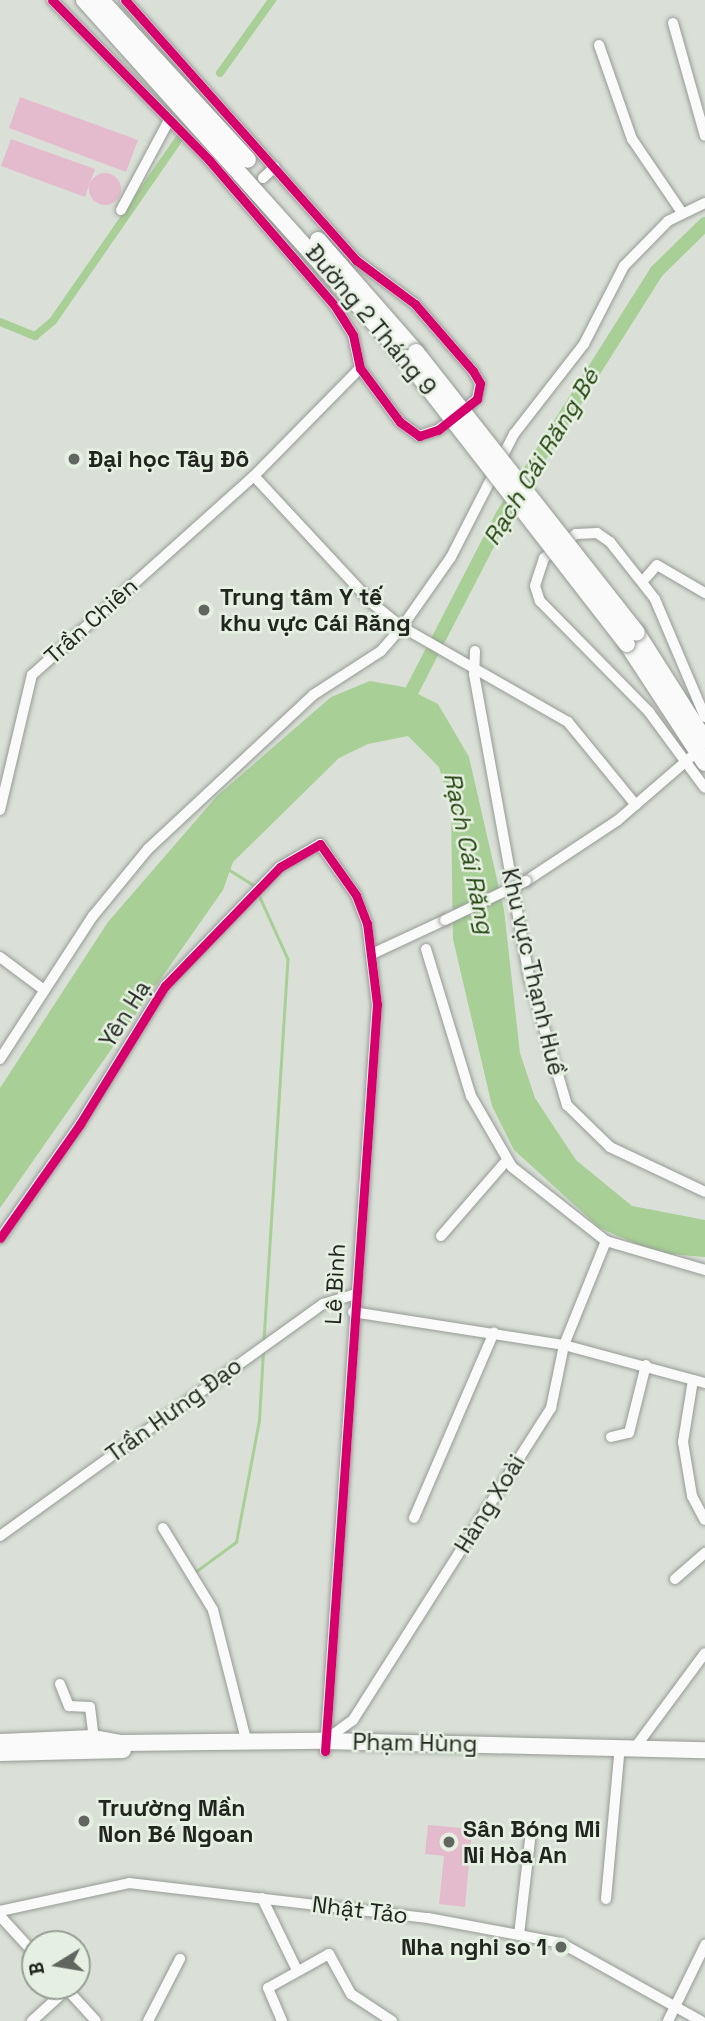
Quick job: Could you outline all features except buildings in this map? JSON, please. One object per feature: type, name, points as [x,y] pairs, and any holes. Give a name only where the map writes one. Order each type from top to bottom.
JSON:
[{"type":"highway","name":"Đường 2 Tháng 9","points":[[84,0],[410,355]]},
{"type":"highway","name":"Đường 2 Tháng 9","points":[[101,0],[269,173],[681,704],[700,748]]},
{"type":"highway","name":"Đường 2 Tháng 9","points":[[632,639],[700,748]]},
{"type":"highway","name":"Phạm Hùng","points":[[0,1742],[600,1751],[705,1756]]},
{"type":"highway","name":"Phạm Hùng","points":[[0,1753],[95,1744],[247,1743],[325,1746]]},
{"type":"highway","name":"Phạm Hùng","points":[[626,1752],[705,1750]]},
{"type":"street","points":[[52,0],[169,120],[291,254],[354,335],[360,368],[400,422],[419,436],[439,430],[480,392],[473,371],[426,316],[370,275],[269,173],[125,0]]},
{"type":"street","points":[[673,23],[705,136]]},
{"type":"street","points":[[599,45],[632,139],[681,211]]},
{"type":"street","points":[[121,209],[169,120]]},
{"type":"street","points":[[0,1059],[44,990],[148,849],[313,695],[381,651],[406,629],[451,557],[514,434],[584,344],[624,267],[681,211],[705,203]]},
{"type":"street","points":[[291,254],[305,240]]},
{"type":"street","name":"Trần Chiên","points":[[0,810],[33,675],[254,476],[360,368]]},
{"type":"street","points":[[254,476],[345,577],[406,629],[568,722],[636,805]]},
{"type":"street","points":[[701,712],[643,580],[610,542],[587,532],[544,558],[535,586],[551,616],[649,712],[700,748],[704,785]]},
{"type":"street","points":[[643,580],[657,565],[705,593]]},
{"type":"street","name":"Khu vực Thạnh Huề","points":[[475,651],[471,667],[529,977],[567,1105],[610,1147],[705,1192]]},
{"type":"street","points":[[681,704],[701,712]]},
{"type":"street","points":[[374,953],[526,881],[636,805],[700,748]]},
{"type":"street","name":"Yên Hạ","points":[[0,1238],[165,986],[257,891],[320,844]]},
{"type":"street","name":"Lê Bình","points":[[320,844],[356,895],[374,953],[377,1004],[353,1294],[325,1746]]},
{"type":"street","points":[[426,949],[471,1096],[507,1160],[537,1191],[606,1241],[705,1270]]},
{"type":"street","points":[[0,957],[44,990]]},
{"type":"street","points":[[441,1236],[507,1160]]},
{"type":"street","name":"Hàng Xoài","points":[[325,1746],[353,1720],[551,1408],[564,1345],[606,1241]]},
{"type":"street","name":"Trần Hưng Đạo","points":[[0,1536],[323,1304],[353,1294]]},
{"type":"street","points":[[352,1312],[564,1345],[705,1383]]},
{"type":"street","points":[[414,1518],[494,1332]]},
{"type":"street","points":[[611,1437],[629,1433],[646,1365]]},
{"type":"street","points":[[693,1380],[682,1442],[692,1496],[705,1520]]},
{"type":"street","points":[[163,1528],[213,1610],[247,1743]]},
{"type":"street","points":[[674,1579],[705,1553]]},
{"type":"street","points":[[606,1899],[626,1752],[705,1654]]},
{"type":"street","points":[[60,1684],[69,1706],[90,1707],[95,1744]]},
{"type":"street","points":[[519,1935],[531,1830]]},
{"type":"street","name":"Nhật Tảo","points":[[0,1914],[130,1883],[262,1898],[519,1935],[579,1951],[673,2009],[701,2021]]},
{"type":"street","points":[[262,1898],[297,1970]]},
{"type":"street","points":[[0,1914],[21,1938]]},
{"type":"street","points":[[667,2021],[705,1945]]},
{"type":"street","points":[[282,2021],[268,1988],[329,1954],[351,1994],[387,2019]]},
{"type":"street","points":[[148,2021],[180,1959]]},
{"type":"street","points":[[32,2021],[53,2000]]},
{"type":"street","points":[[77,2000],[96,2021]]},
{"type":"shaded area","points":[[20,97],[138,140],[126,172],[9,128]]},
{"type":"shaded area","points":[[11,139],[95,169],[85,197],[1,166]]},
{"type":"shaded area","points":[[105,173],[117,177],[121,189],[117,201],[105,205],[93,201],[89,189],[93,177]]},
{"type":"shaded area","points":[[428,1825],[472,1829],[465,1907],[439,1904],[444,1856],[425,1854]]},
{"type":"water","name":"Rạch Cái Răng","points":[[370,681],[404,687],[438,704],[469,757],[504,910],[520,1053],[535,1098],[576,1160],[632,1206],[705,1220],[705,1257],[657,1253],[600,1228],[514,1150],[492,1106],[453,939],[451,810],[439,767],[408,736],[368,744],[339,758],[233,862],[223,890],[0,1208],[0,1088],[108,922],[217,796],[331,697]]},
{"type":"waterway","points":[[220,73],[272,0]]},
{"type":"waterway","points":[[0,322],[35,336],[53,321],[179,139]]},
{"type":"waterway","name":"Rạch Cái Răng Bé","points":[[404,706],[502,516],[656,272],[705,224]]},
{"type":"waterway","points":[[228,869],[255,886]]},
{"type":"waterway","points":[[259,895],[288,959],[264,1340]]},
{"type":"waterway","points":[[195,1572],[236,1542],[259,1420],[263,1350]]},
{"type":"cycle path","points":[[52,0],[209,160],[335,306],[353,335],[360,368],[400,422],[419,436],[438,430],[477,399],[480,383],[473,371],[415,304],[356,260],[125,0]]},
{"type":"cycle path","points":[[0,1238],[80,1124],[165,986],[280,867],[320,844],[356,895],[367,923],[377,1004],[325,1751]]},
{"type":"place","name":"Đại học Tây Đô","points":[[74,459]]},
{"type":"place","name":"Trung tâm Y tế khu vực Cái Răng","points":[[204,610]]},
{"type":"place","name":"Truường Mần Non Bé Ngoan","points":[[84,1821]]},
{"type":"place","name":"Sân Bóng Mi Ni Hòa An","points":[[449,1842]]},
{"type":"place","name":"Nha nghi so 1","points":[[561,1947]]}]
